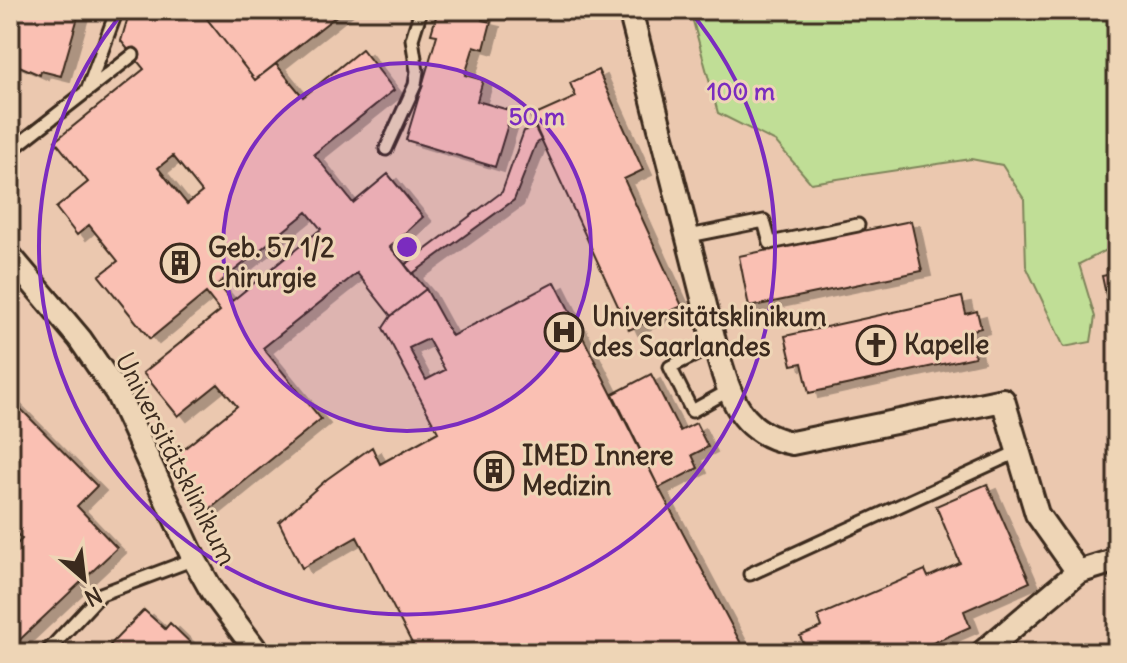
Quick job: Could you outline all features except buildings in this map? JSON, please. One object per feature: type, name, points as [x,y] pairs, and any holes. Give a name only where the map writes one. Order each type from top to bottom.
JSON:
[{"type":"street","points":[[630,10],[728,391],[744,419],[771,439],[792,443],[1003,400],[1037,514],[1078,572]]},
{"type":"street","name":"Universitätsklinikum","points":[[10,256],[80,339],[117,393],[194,559],[212,591],[258,653]]},
{"type":"street","points":[[982,653],[1078,572],[1117,560]]},
{"type":"lane","points":[[87,91],[117,10]]},
{"type":"lane","points":[[386,149],[415,85],[417,71],[412,39],[421,10]]},
{"type":"lane","points":[[10,151],[133,55]]},
{"type":"lane","points":[[689,236],[764,221],[770,243],[858,225]]},
{"type":"lane","points":[[713,334],[670,367],[692,411],[728,391]]},
{"type":"lane","points":[[750,574],[1017,452]]},
{"type":"lane","points":[[46,653],[101,594],[194,559]]},
{"type":"shaded area","name":"Universitätsklinikum des Saarlandes","points":[[10,10],[1117,10],[1117,653],[10,653]]},
{"type":"green space","points":[[690,10],[855,10],[876,19],[905,10],[1117,10],[1117,245],[1079,264],[1095,317],[1091,342],[1064,347],[1026,266],[1024,199],[1002,165],[971,159],[811,183],[776,142],[718,113]]},
{"type":"place","name":"Geb. 57 1/2 Chirurgie","points":[[180,263]]},
{"type":"place","name":"Universitätsklinikum des Saarlandes","points":[[564,332]]},
{"type":"place","name":"Kapelle","points":[[876,345]]},
{"type":"place","name":"IMED Innere Medizin","points":[[494,471]]}]
